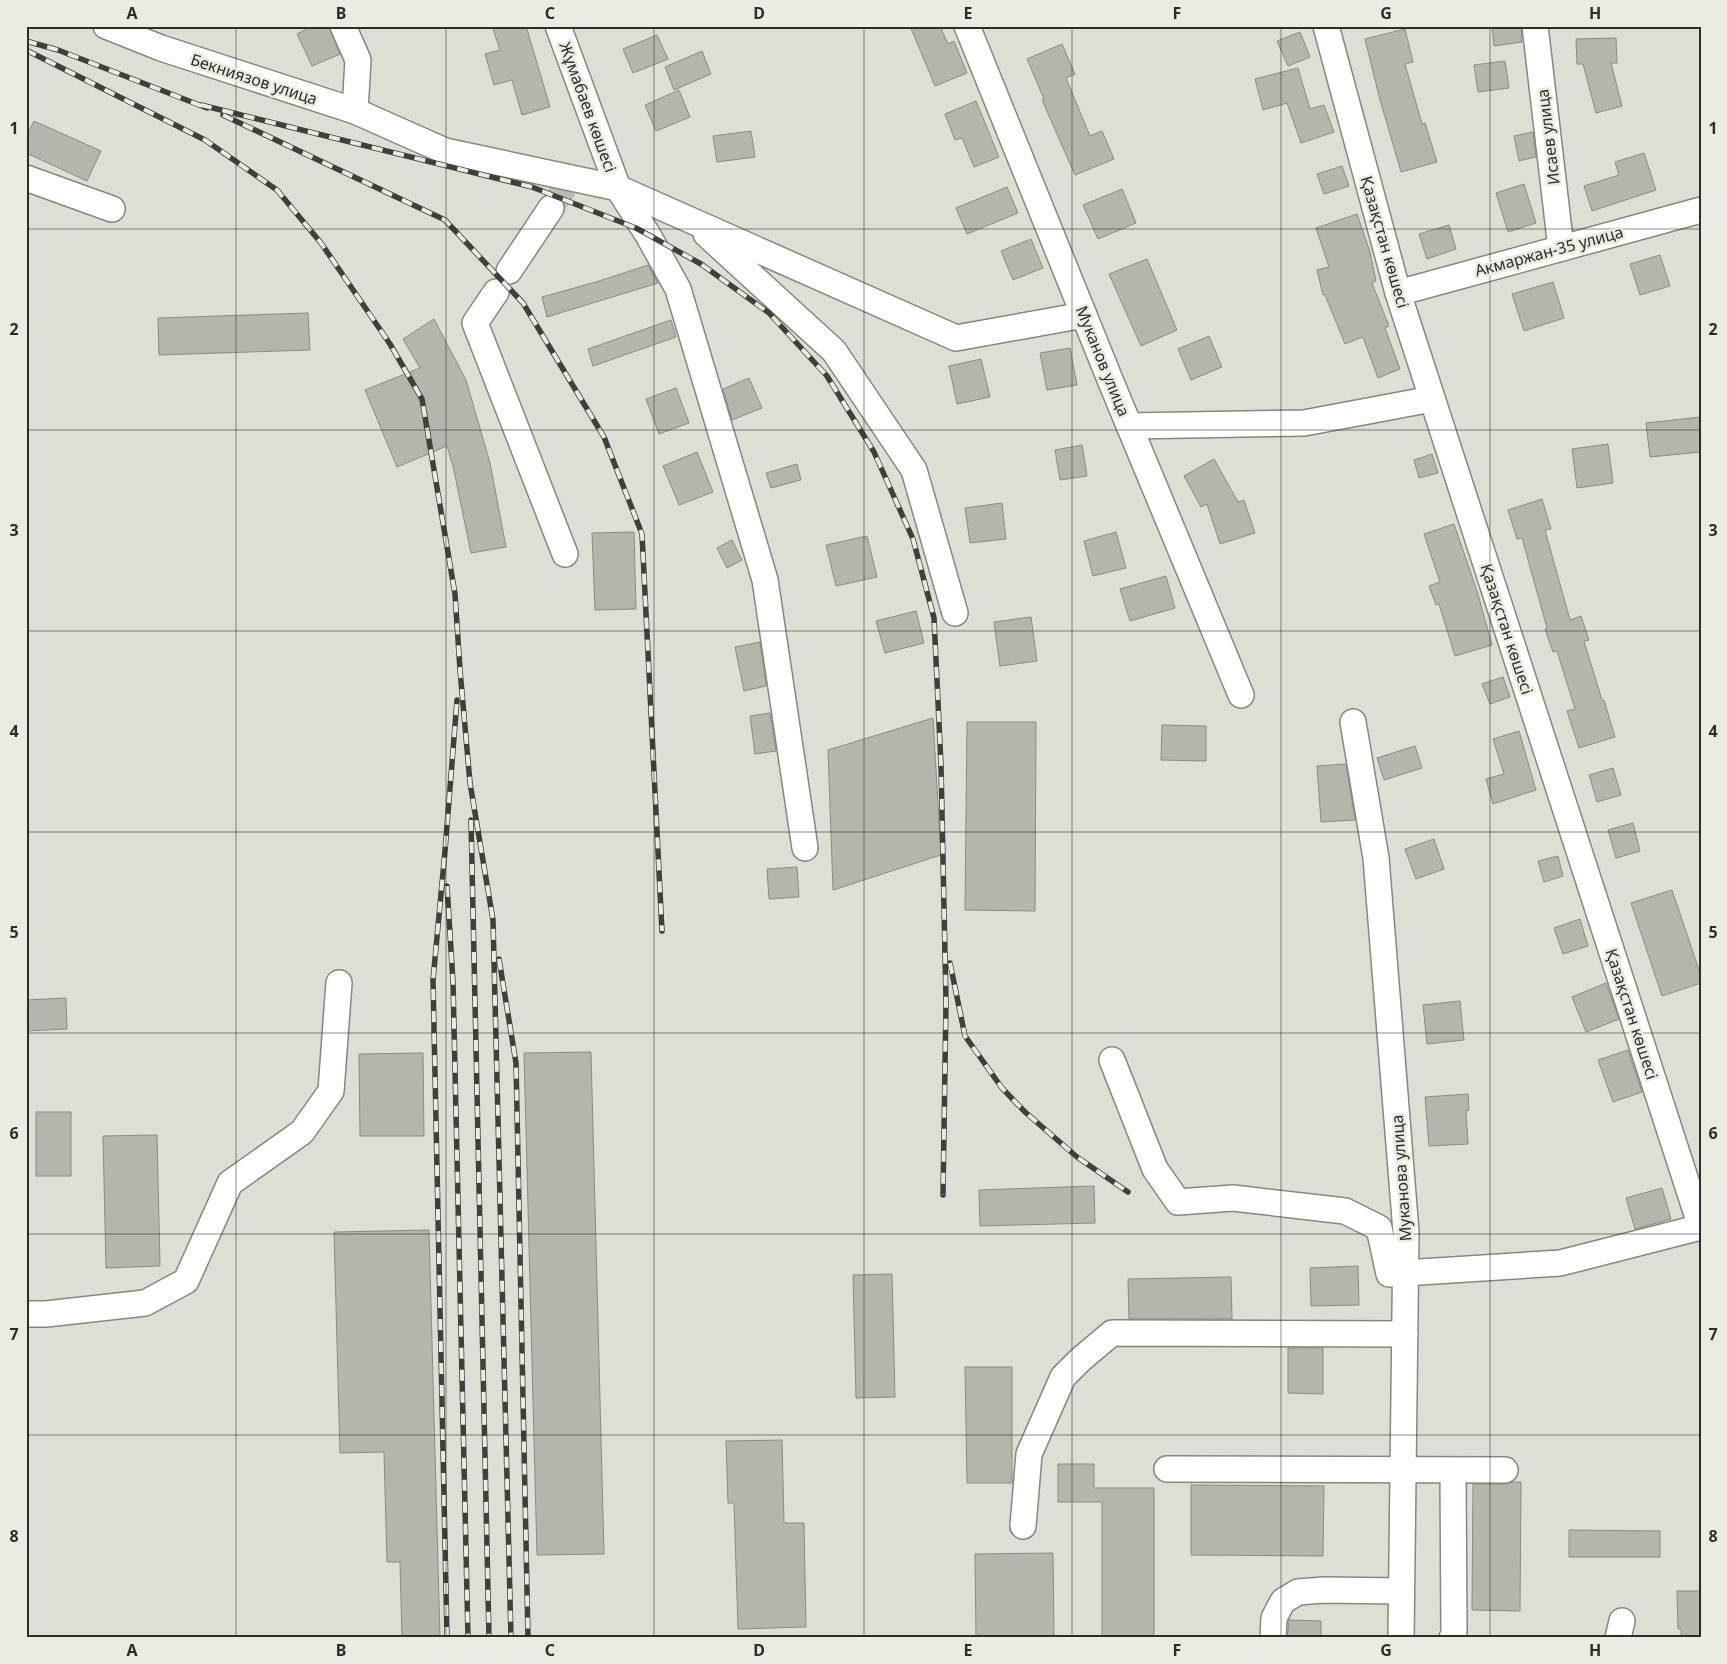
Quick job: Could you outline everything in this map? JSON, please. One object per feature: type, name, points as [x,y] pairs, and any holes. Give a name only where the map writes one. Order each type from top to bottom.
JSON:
[{"type":"street","name":"Бекниязов улица","points":[[106,26],[161,48],[355,111],[445,151],[568,182],[618,188],[956,338],[1084,315]]},
{"type":"street","points":[[343,26],[358,60],[355,111]]},
{"type":"street","name":"Жұмабаев көшесі","points":[[558,26],[618,188],[648,235],[678,289],[764,580],[805,848]]},
{"type":"street","name":"Муканов улица","points":[[967,26],[1129,426],[1241,695]]},
{"type":"street","name":"Қазақстан көшесі","points":[[1326,26],[1398,293],[1701,1227],[1560,1263],[1406,1274]]},
{"type":"street","name":"Исаев улица","points":[[1535,26],[1561,248]]},
{"type":"street","points":[[26,178],[112,209]]},
{"type":"street","points":[[510,271],[551,208]]},
{"type":"street","name":"Акмаржан-35 улица","points":[[1398,293],[1701,210]]},
{"type":"street","points":[[689,219],[834,352],[909,462],[914,470],[955,613]]},
{"type":"street","points":[[496,292],[475,323],[565,554]]},
{"type":"street","points":[[1129,426],[1304,422],[1432,399]]},
{"type":"street","name":"Муканова улица","points":[[1353,722],[1376,858],[1406,1232],[1401,1638]]},
{"type":"street","points":[[26,1314],[46,1314],[145,1303],[186,1281],[230,1183],[302,1132],[331,1091],[339,983]]},
{"type":"street","points":[[1112,1060],[1155,1169],[1178,1202],[1233,1198],[1345,1211],[1379,1228],[1389,1274],[1406,1274]]},
{"type":"street","points":[[1023,1526],[1029,1454],[1063,1377],[1080,1360],[1112,1334],[1405,1334]]},
{"type":"street","points":[[1167,1470],[1505,1470]]},
{"type":"street","points":[[1452,1638],[1454,1633],[1454,1470]]},
{"type":"street","points":[[1273,1638],[1274,1618],[1283,1601],[1298,1592],[1324,1590],[1401,1591]]},
{"type":"building","points":[[312,26],[329,26],[340,54],[312,66],[297,34]]},
{"type":"building","points":[[492,26],[526,26],[550,107],[522,115],[512,80],[494,85],[485,54],[500,50]]},
{"type":"building","points":[[910,26],[940,26],[948,44],[954,41],[967,73],[935,86]]},
{"type":"building","points":[[1492,26],[1521,26],[1522,42],[1494,46]]},
{"type":"building","points":[[1405,29],[1413,62],[1405,64],[1422,124],[1425,123],[1437,162],[1401,172],[1365,39]]},
{"type":"building","points":[[1300,32],[1310,57],[1288,66],[1277,41]]},
{"type":"building","points":[[657,35],[668,59],[633,73],[623,49]]},
{"type":"building","points":[[1616,38],[1617,63],[1611,63],[1622,106],[1596,113],[1583,64],[1577,64],[1576,39]]},
{"type":"building","points":[[1062,44],[1075,74],[1066,78],[1090,136],[1102,131],[1114,159],[1075,175],[1042,100],[1044,99],[1027,59]]},
{"type":"building","points":[[702,51],[711,74],[674,90],[665,67]]},
{"type":"building","points":[[1505,61],[1509,88],[1478,92],[1474,65]]},
{"type":"building","points":[[1298,68],[1310,109],[1324,105],[1334,132],[1301,143],[1287,103],[1263,110],[1255,79]]},
{"type":"building","points":[[679,90],[690,117],[656,131],[645,105]]},
{"type":"building","points":[[976,101],[999,157],[974,167],[962,138],[955,140],[945,114]]},
{"type":"building","points":[[34,121],[101,151],[87,181],[26,153],[26,137]]},
{"type":"building","points":[[751,131],[755,157],[717,162],[713,136]]},
{"type":"building","points":[[1533,132],[1536,157],[1519,161],[1514,136]]},
{"type":"building","points":[[1644,153],[1656,190],[1592,211],[1584,186],[1619,175],[1615,162]]},
{"type":"building","points":[[1342,166],[1349,186],[1324,194],[1317,174]]},
{"type":"building","points":[[1524,184],[1536,223],[1508,232],[1496,193]]},
{"type":"building","points":[[1007,187],[1018,213],[967,234],[956,208]]},
{"type":"building","points":[[1122,189],[1136,223],[1098,239],[1083,205]]},
{"type":"building","points":[[1357,214],[1370,252],[1376,281],[1372,283],[1389,326],[1385,328],[1400,369],[1378,378],[1363,337],[1345,344],[1325,295],[1323,295],[1317,270],[1329,267],[1316,228]]},
{"type":"building","points":[[1449,225],[1456,249],[1427,259],[1419,234]]},
{"type":"building","points":[[1031,239],[1043,268],[1013,280],[1001,251]]},
{"type":"building","points":[[1660,255],[1670,286],[1640,295],[1630,264]]},
{"type":"building","points":[[1147,259],[1177,330],[1141,346],[1109,274]]},
{"type":"building","points":[[648,265],[658,283],[547,317],[542,297]]},
{"type":"building","points":[[1553,282],[1564,318],[1524,331],[1512,294]]},
{"type":"building","points":[[308,313],[310,350],[159,355],[158,318]]},
{"type":"building","points":[[434,319],[466,380],[490,463],[506,547],[471,553],[447,446],[397,467],[365,390],[420,368],[403,339]]},
{"type":"building","points":[[671,320],[676,337],[593,366],[588,349]]},
{"type":"building","points":[[1209,336],[1222,367],[1191,380],[1178,349]]},
{"type":"building","points":[[1070,348],[1077,385],[1047,390],[1040,353]]},
{"type":"building","points":[[981,359],[990,397],[957,404],[949,366]]},
{"type":"building","points":[[749,378],[762,408],[732,420],[723,389]]},
{"type":"building","points":[[676,388],[689,423],[659,434],[646,399]]},
{"type":"building","points":[[1701,417],[1701,452],[1650,457],[1646,423]]},
{"type":"building","points":[[1608,444],[1613,483],[1577,488],[1572,449]]},
{"type":"building","points":[[1082,445],[1087,476],[1060,480],[1055,450]]},
{"type":"building","points":[[697,452],[713,492],[679,505],[663,466]]},
{"type":"building","points":[[1432,454],[1438,473],[1419,478],[1414,460]]},
{"type":"building","points":[[1214,459],[1238,502],[1244,500],[1255,533],[1220,544],[1207,504],[1201,507],[1184,476]]},
{"type":"building","points":[[797,464],[801,480],[771,488],[766,473]]},
{"type":"building","points":[[1542,499],[1551,529],[1545,530],[1570,620],[1581,616],[1589,640],[1584,641],[1615,737],[1579,748],[1567,711],[1575,709],[1557,651],[1553,652],[1545,629],[1547,628],[1522,538],[1517,539],[1508,510]]},
{"type":"building","points":[[1002,503],[1006,539],[970,543],[965,508]]},
{"type":"building","points":[[1454,524],[1477,591],[1492,645],[1455,656],[1439,604],[1436,605],[1429,586],[1440,582],[1424,534]]},
{"type":"building","points":[[634,532],[636,609],[595,610],[592,533]]},
{"type":"building","points":[[1116,532],[1126,568],[1093,576],[1084,541]]},
{"type":"building","points":[[867,536],[877,577],[836,586],[826,545]]},
{"type":"building","points":[[732,540],[742,560],[727,568],[717,548]]},
{"type":"building","points":[[1166,576],[1175,608],[1130,621],[1120,589]]},
{"type":"building","points":[[916,611],[924,643],[885,653],[876,621]]},
{"type":"building","points":[[1031,617],[1037,661],[1000,666],[994,622]]},
{"type":"building","points":[[760,642],[766,686],[744,691],[735,647]]},
{"type":"building","points":[[1503,677],[1510,697],[1490,704],[1482,684]]},
{"type":"building","points":[[770,713],[776,751],[755,754],[750,716]]},
{"type":"building","points":[[933,718],[941,855],[833,890],[828,750]]},
{"type":"building","points":[[967,722],[1036,722],[1035,911],[965,910]]},
{"type":"building","points":[[1162,725],[1206,726],[1206,761],[1161,760]]},
{"type":"building","points":[[1519,731],[1536,790],[1493,804],[1486,779],[1504,774],[1493,739]]},
{"type":"building","points":[[1415,746],[1422,768],[1384,780],[1377,758]]},
{"type":"building","points":[[1346,764],[1355,820],[1321,822],[1317,766]]},
{"type":"building","points":[[1613,768],[1621,795],[1597,802],[1589,775]]},
{"type":"building","points":[[1633,823],[1640,851],[1616,858],[1608,830]]},
{"type":"building","points":[[1434,839],[1444,869],[1416,879],[1405,849]]},
{"type":"building","points":[[1558,856],[1563,876],[1544,882],[1538,861]]},
{"type":"building","points":[[797,867],[799,897],[769,899],[767,869]]},
{"type":"building","points":[[1672,890],[1701,976],[1701,983],[1662,996],[1631,903]]},
{"type":"building","points":[[1580,919],[1588,946],[1563,954],[1554,928]]},
{"type":"building","points":[[1606,983],[1619,1019],[1586,1032],[1572,997]]},
{"type":"building","points":[[66,998],[67,1029],[26,1031],[26,1000]]},
{"type":"building","points":[[1460,1001],[1464,1040],[1427,1044],[1423,1005]]},
{"type":"building","points":[[1628,1050],[1642,1092],[1613,1102],[1598,1060]]},
{"type":"building","points":[[591,1052],[604,1554],[537,1555],[524,1053]]},
{"type":"building","points":[[423,1053],[424,1136],[360,1136],[359,1054]]},
{"type":"building","points":[[1468,1094],[1469,1110],[1466,1111],[1468,1144],[1429,1146],[1425,1097]]},
{"type":"building","points":[[36,1112],[71,1112],[71,1176],[36,1176]]},
{"type":"building","points":[[157,1135],[160,1266],[106,1268],[103,1136]]},
{"type":"building","points":[[1094,1186],[1095,1223],[980,1226],[979,1190]]},
{"type":"building","points":[[1662,1188],[1671,1219],[1635,1229],[1626,1198]]},
{"type":"building","points":[[429,1230],[440,1638],[402,1638],[400,1562],[387,1562],[384,1452],[340,1453],[334,1232]]},
{"type":"building","points":[[1358,1266],[1359,1305],[1311,1306],[1310,1268]]},
{"type":"building","points":[[892,1274],[895,1397],[856,1398],[853,1275]]},
{"type":"building","points":[[1231,1277],[1232,1319],[1129,1319],[1128,1279]]},
{"type":"building","points":[[1288,1348],[1323,1348],[1323,1394],[1288,1393]]},
{"type":"building","points":[[965,1367],[1012,1367],[1012,1483],[967,1483]]},
{"type":"building","points":[[782,1440],[784,1523],[804,1523],[806,1627],[738,1629],[734,1503],[728,1503],[726,1441]]},
{"type":"building","points":[[1058,1464],[1094,1464],[1094,1488],[1154,1488],[1154,1638],[1102,1638],[1102,1502],[1058,1502]]},
{"type":"building","points":[[1521,1482],[1520,1611],[1472,1610],[1473,1484],[1505,1484]]},
{"type":"building","points":[[1191,1485],[1324,1486],[1323,1556],[1191,1555]]},
{"type":"building","points":[[1569,1530],[1660,1531],[1660,1557],[1569,1557]]},
{"type":"building","points":[[1053,1553],[1054,1638],[976,1638],[975,1554]]},
{"type":"building","points":[[1677,1591],[1701,1591],[1701,1638],[1681,1638],[1681,1629],[1678,1629]]},
{"type":"building","points":[[1289,1620],[1321,1621],[1321,1638],[1287,1638]]},
{"type":"tunnel","points":[[551,208],[565,187]]},
{"type":"railway","points":[[26,41],[58,50],[207,108]]},
{"type":"railway","points":[[26,50],[205,140],[277,190],[321,243],[390,344],[422,399],[455,594],[470,783],[493,920],[511,1638]]},
{"type":"railway","points":[[201,105],[532,187],[636,228],[701,264],[769,313],[827,376],[874,452],[913,539],[934,618],[941,765],[946,1002],[943,1195]]},
{"type":"railway","points":[[223,115],[445,220],[523,303],[604,437],[642,534],[662,931]]},
{"type":"railway","points":[[447,1638],[433,980],[457,700]]},
{"type":"railway","points":[[471,820],[489,1638]]},
{"type":"railway","points":[[447,886],[453,982],[468,1638]]},
{"type":"railway","points":[[499,959],[516,1063],[528,1638]]},
{"type":"railway","points":[[950,963],[965,1036],[1002,1088],[1025,1112],[1077,1157],[1128,1192]]}]
